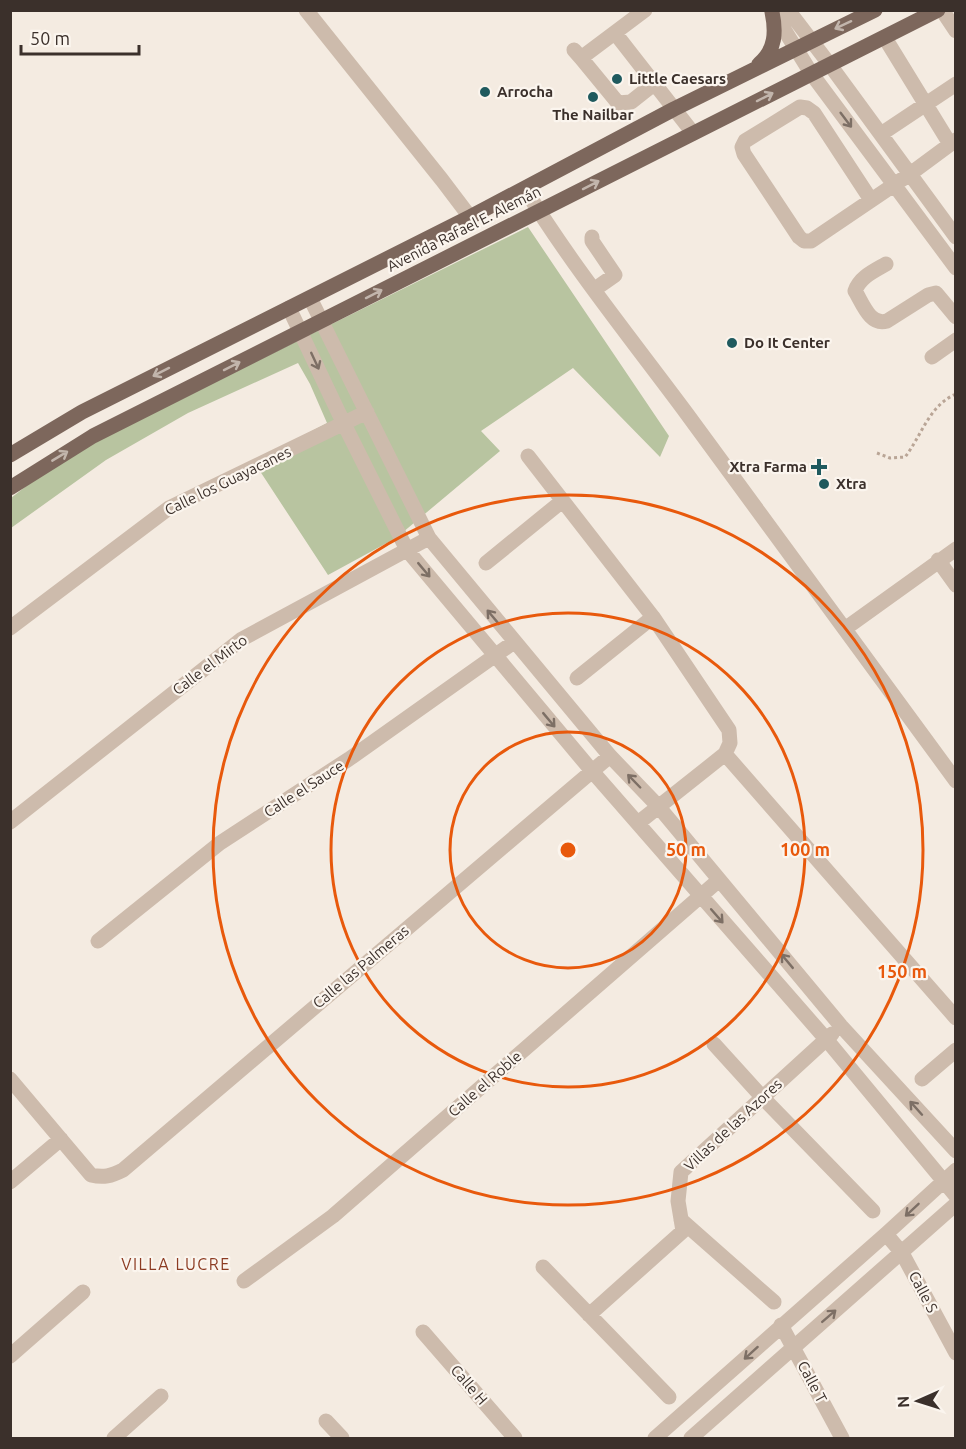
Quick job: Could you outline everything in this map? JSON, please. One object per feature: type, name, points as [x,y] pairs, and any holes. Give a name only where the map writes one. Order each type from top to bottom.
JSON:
[{"type":"main road","name":"Avenida Rafael E. Alemán","points":[[10,455],[82,412],[525,189],[674,109],[875,10]]},
{"type":"main road","name":"Avenida Rafael E. Alemán","points":[[10,488],[93,436],[940,10]]},
{"type":"main road","points":[[751,70],[765,59],[773,45],[776,28],[772,11]]},
{"type":"street","points":[[306,10],[470,217]]},
{"type":"street","points":[[645,10],[615,33],[578,54],[618,103],[631,102],[655,83]]},
{"type":"street","points":[[788,10],[953,228]]},
{"type":"street","points":[[940,10],[956,31]]},
{"type":"street","points":[[772,11],[811,73],[956,268]]},
{"type":"street","points":[[615,33],[693,133]]},
{"type":"street","points":[[872,200],[814,113],[807,108],[800,107],[745,141],[742,147],[744,154],[799,237],[811,242],[910,174],[952,142],[925,104],[885,38]]},
{"type":"street","points":[[881,134],[956,84]]},
{"type":"street","points":[[525,189],[595,289],[846,628],[956,781]]},
{"type":"street","points":[[592,237],[592,241],[615,275],[595,289]]},
{"type":"street","points":[[886,264],[857,284],[855,291],[873,321],[880,323],[887,321],[928,294],[936,293],[956,317]]},
{"type":"street","points":[[310,298],[429,538],[610,756],[658,806],[841,1026],[956,1151]]},
{"type":"street","points":[[289,308],[407,550],[591,771],[826,1039],[956,1196]]},
{"type":"street","points":[[932,357],[956,340]]},
{"type":"street","name":"Calle los Guayacanes","points":[[10,628],[169,508],[367,412]]},
{"type":"street","points":[[528,456],[561,502],[653,617],[729,730],[730,743],[725,754],[638,823]]},
{"type":"street","points":[[486,563],[561,502]]},
{"type":"street","name":"Calle el Mirto","points":[[10,822],[242,639],[429,538]]},
{"type":"street","points":[[846,628],[956,549]]},
{"type":"street","points":[[938,560],[956,585]]},
{"type":"street","points":[[577,678],[653,617]]},
{"type":"street","name":"Calle el Sauce","points":[[98,940],[220,843],[350,759],[514,642]]},
{"type":"street","points":[[725,754],[956,1018]]},
{"type":"street","name":"Calle las Palmeras","points":[[61,1139],[91,1175],[101,1178],[123,1170],[610,756]]},
{"type":"street","name":"Calle el Roble","points":[[244,1281],[333,1216],[719,880]]},
{"type":"street","name":"Villas de las Azores","points":[[589,1315],[683,1232],[678,1201],[681,1172],[841,1026]]},
{"type":"street","points":[[714,1044],[873,1211]]},
{"type":"street","points":[[922,1079],[956,1050]]},
{"type":"street","points":[[10,1079],[61,1139],[10,1182]]},
{"type":"street","points":[[655,1438],[956,1170]]},
{"type":"street","points":[[677,1419],[689,1438],[956,1204]]},
{"type":"street","points":[[681,1220],[774,1302]]},
{"type":"street","name":"Calle S","points":[[886,1234],[902,1253],[956,1353]]},
{"type":"street","points":[[543,1267],[669,1397]]},
{"type":"street","points":[[10,1356],[83,1292]]},
{"type":"street","name":"Calle T","points":[[781,1325],[842,1438]]},
{"type":"street","name":"Calle H","points":[[423,1332],[515,1438]]},
{"type":"street","points":[[114,1438],[161,1396]]},
{"type":"street","points":[[326,1421],[342,1438]]},
{"type":"path","points":[[877,453],[891,458],[905,457],[914,446],[920,430],[937,409],[950,396],[956,394]]},
{"type":"green space","points":[[528,227],[669,436],[660,457],[573,368],[481,431],[500,451],[396,538],[328,575],[254,462],[327,423],[298,363],[188,413],[106,460],[11,528],[11,498],[39,476],[105,436]]},
{"type":"place","name":"Little Caesars","points":[[617,79]]},
{"type":"place","name":"Arrocha","points":[[485,92]]},
{"type":"place","name":"The Nailbar","points":[[593,97]]},
{"type":"place","name":"Do It Center","points":[[732,343]]},
{"type":"place","name":"Xtra Farma","points":[[819,467]]},
{"type":"place","name":"Xtra","points":[[824,484]]},
{"type":"district","name":"VILLA LUCRE","points":[[176,1264]]}]
